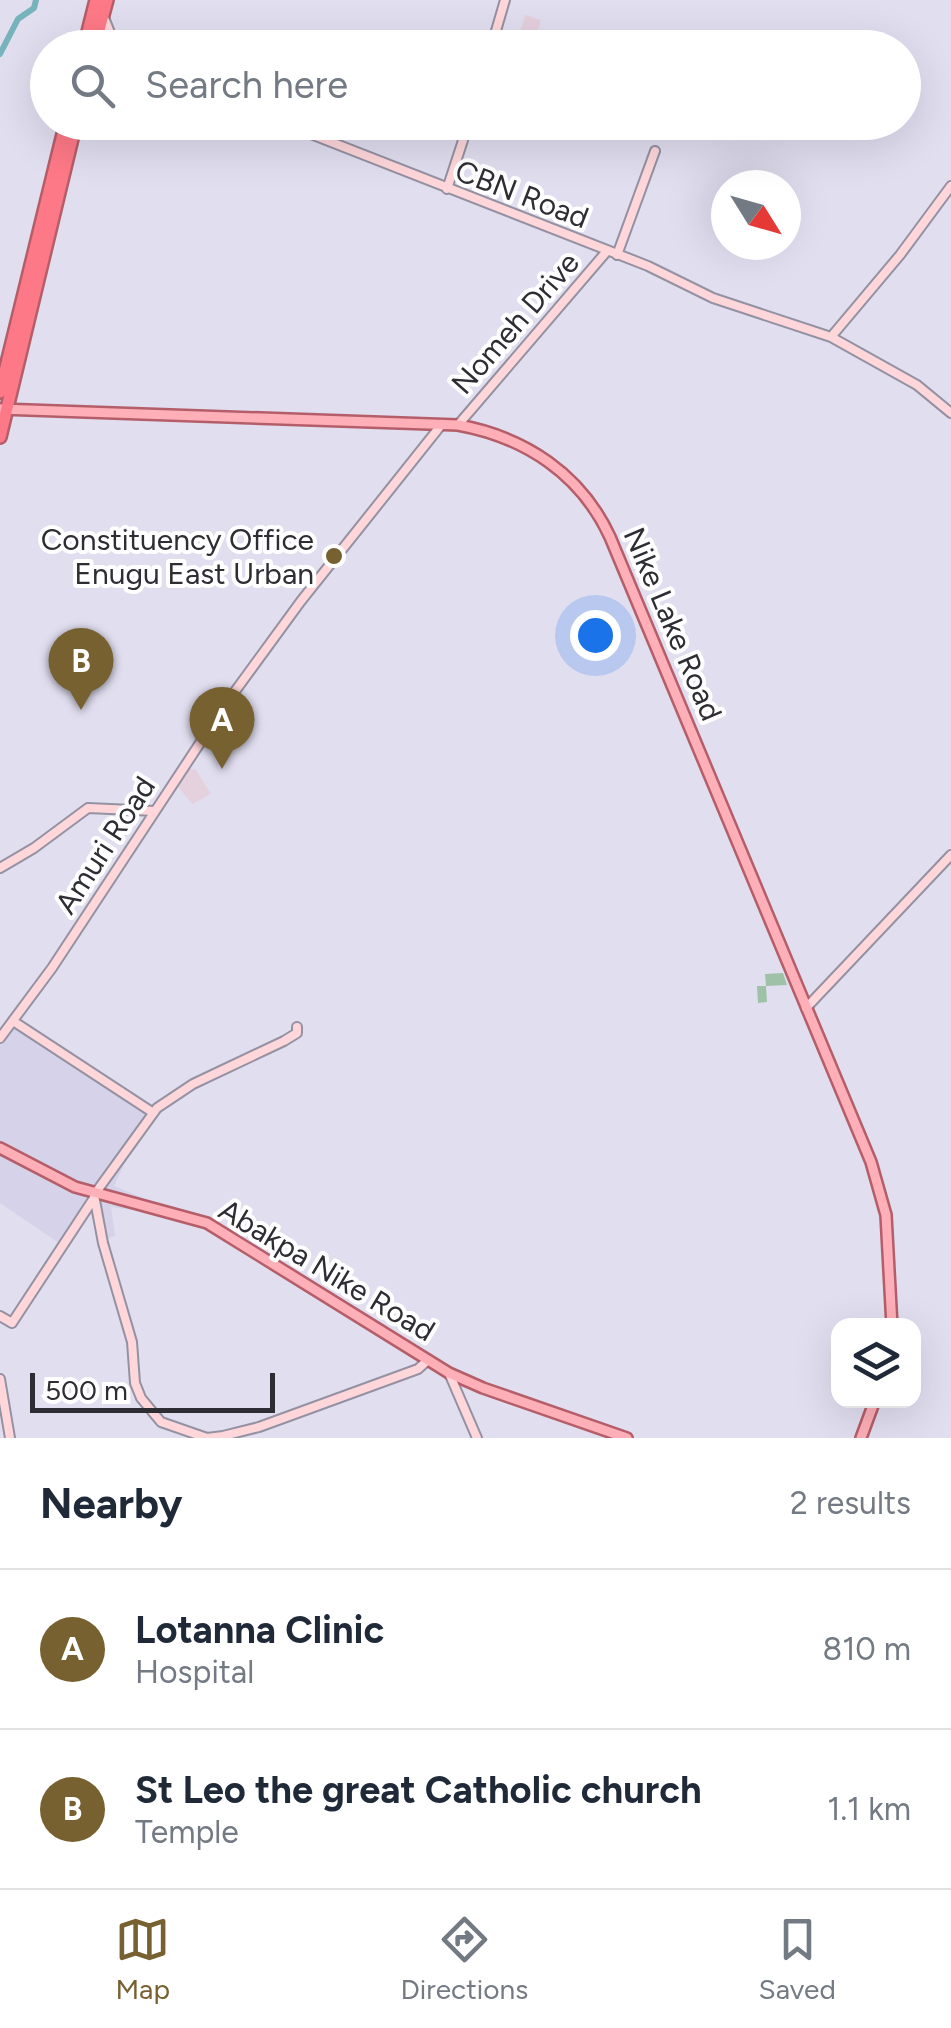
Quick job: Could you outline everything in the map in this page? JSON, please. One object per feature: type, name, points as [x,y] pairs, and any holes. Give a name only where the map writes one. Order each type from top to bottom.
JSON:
[{"type":"highway","points":[[98,30],[102,4]]},
{"type":"highway","points":[[91,30],[102,4]]},
{"type":"highway","points":[[8,416],[5,393],[62,140]]},
{"type":"highway","points":[[5,393],[71,140]]},
{"type":"main road","points":[[496,30],[504,0]]},
{"type":"main road","points":[[102,4],[110,30]]},
{"type":"main road","name":"CBN Road","points":[[325,140],[618,255],[746,310],[830,337],[917,386],[951,413]]},
{"type":"main road","points":[[447,189],[462,140]]},
{"type":"main road","points":[[618,255],[655,151]]},
{"type":"main road","points":[[830,337],[900,255],[951,186]]},
{"type":"main road","name":"Nomeh Drive","points":[[440,428],[607,251]]},
{"type":"main road","name":"Nike Lake Road","points":[[8,416],[440,428],[504,437],[547,460],[583,493],[601,518],[880,1186],[888,1231],[892,1318]]},
{"type":"main road","name":"Amuri Road","points":[[0,1038],[266,648],[440,428]]},
{"type":"main road","points":[[0,868],[88,808],[155,811]]},
{"type":"main road","points":[[806,1008],[951,855]]},
{"type":"main road","points":[[0,1017],[152,1112]]},
{"type":"main road","points":[[0,1316],[12,1323],[152,1112],[193,1084],[284,1042],[297,1028]]},
{"type":"main road","name":"Abakpa Nike Road","points":[[0,1149],[94,1196],[150,1205],[207,1223],[450,1374],[625,1438]]},
{"type":"main road","points":[[94,1196],[132,1342],[136,1383],[141,1398],[160,1422],[207,1438],[223,1436],[418,1369],[427,1361]]},
{"type":"main road","points":[[450,1374],[477,1438]]},
{"type":"main road","points":[[0,1379],[10,1438]]},
{"type":"main road","points":[[861,1438],[871,1408]]},
{"type":"shaded area","points":[[525,15],[541,20],[538,30],[521,30]]},
{"type":"shaded area","points":[[187,768],[196,770],[211,794],[192,804],[176,784]]},
{"type":"shaded area","points":[[8,1019],[147,1113],[145,1117],[152,1124],[114,1186],[148,1200],[141,1211],[111,1207],[115,1236],[105,1239],[102,1218],[88,1215],[62,1245],[0,1203],[0,1031]]},
{"type":"green space","points":[[783,973],[787,985],[766,986],[765,974]]},
{"type":"green space","points":[[757,986],[766,986],[767,1002],[758,1003]]},
{"type":"waterway","points":[[0,54],[18,19],[34,8],[36,0]]},
{"type":"place","name":"Constituency Office Enugu East Urban","points":[[334,556]]},
{"type":"place","name":"St Leo the great Catholic church","points":[[81,710]]},
{"type":"place","name":"Lotanna Clinic","points":[[222,769]]}]
